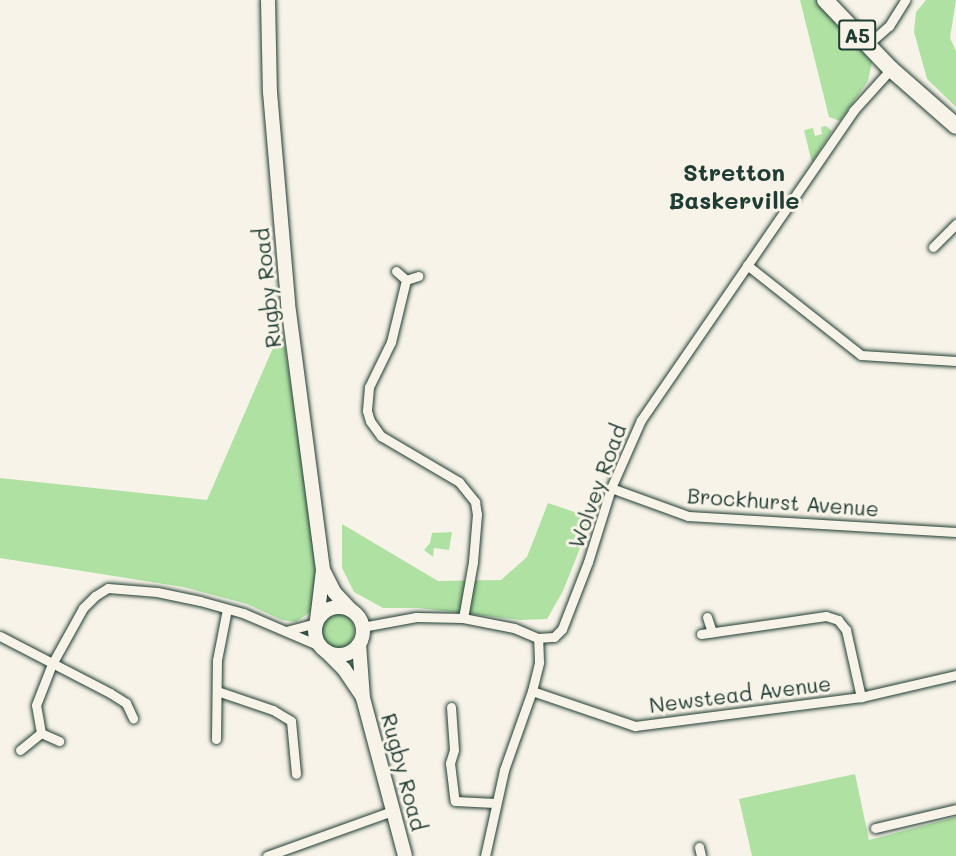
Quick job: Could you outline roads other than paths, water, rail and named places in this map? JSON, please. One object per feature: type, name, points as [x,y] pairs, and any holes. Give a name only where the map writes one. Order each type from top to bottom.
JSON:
[{"type":"highway","name":"A5","points":[[825,0],[891,69],[956,126]]},
{"type":"main road","name":"Rugby Road","points":[[268,0],[270,92],[288,304],[323,570],[317,621]]},
{"type":"main road","name":"Rugby Road","points":[[323,570],[334,592],[351,611]]},
{"type":"main road","points":[[344,608],[351,611],[358,618],[362,627],[359,644],[344,654],[323,649],[315,634],[317,621],[328,609],[344,608]]},
{"type":"main road","name":"Rugby Road","points":[[359,644],[363,698],[405,856]]},
{"type":"main road","name":"Rugby Road","points":[[323,649],[344,669],[363,698]]},
{"type":"street","points":[[867,45],[889,26],[905,0]]},
{"type":"street","name":"Wolvey Road","points":[[538,638],[554,637],[562,629],[592,552],[611,488],[641,420],[853,111],[891,69]]},
{"type":"street","points":[[933,247],[956,224]]},
{"type":"street","points":[[747,265],[861,355],[956,361]]},
{"type":"street","points":[[396,272],[406,280]]},
{"type":"street","points":[[406,280],[418,276]]},
{"type":"street","points":[[406,280],[391,342],[369,387],[367,411],[370,421],[381,436],[459,482],[475,502],[477,514],[473,562],[463,618]]},
{"type":"street","name":"Brockhurst Avenue","points":[[611,488],[688,516],[956,532]]},
{"type":"street","points":[[41,733],[36,705],[52,664],[83,608],[95,596],[108,588],[157,592],[226,609],[286,631],[323,649]]},
{"type":"street","points":[[216,739],[217,660],[226,609]]},
{"type":"street","points":[[701,634],[826,616],[838,620],[846,630],[861,697]]},
{"type":"street","points":[[362,627],[416,617],[463,618],[514,628],[538,638],[538,662],[532,691],[495,803],[485,856]]},
{"type":"street","points":[[707,617],[712,632]]},
{"type":"street","points":[[286,631],[317,621]]},
{"type":"street","points":[[0,636],[126,703],[133,718]]},
{"type":"street","name":"Newstead Avenue","points":[[532,691],[635,726],[861,697],[956,675]]},
{"type":"street","points":[[217,691],[273,710],[291,720],[296,774]]},
{"type":"street","points":[[451,707],[454,741],[450,763],[455,801],[495,803]]},
{"type":"street","points":[[41,733],[59,741]]},
{"type":"street","points":[[20,750],[41,733]]},
{"type":"street","points":[[875,828],[956,809]]},
{"type":"street","points":[[267,856],[392,811]]},
{"type":"district","name":"Stretton Baskerville","points":[[734,186]]}]
